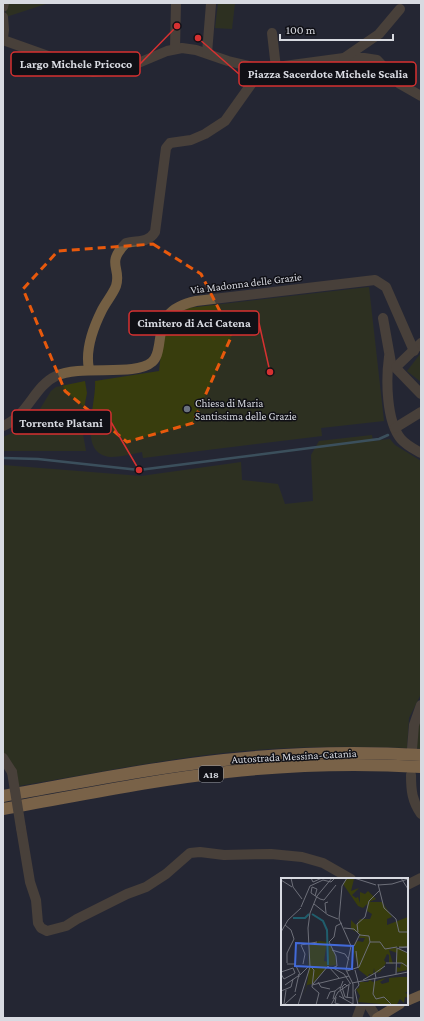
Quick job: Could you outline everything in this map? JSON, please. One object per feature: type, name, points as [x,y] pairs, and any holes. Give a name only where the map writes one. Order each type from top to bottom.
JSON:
[{"type":"highway","name":"Autostrada Messina-Catania","points":[[3,796],[172,767],[233,759],[309,754],[417,752]]},
{"type":"highway","name":"Autostrada Messina-Catania","points":[[3,809],[174,779],[234,771],[310,766],[421,767]]},
{"type":"main road","points":[[408,1001],[421,995]]},
{"type":"main road","points":[[377,1018],[398,1005]]},
{"type":"street","points":[[175,48],[176,3]]},
{"type":"street","points":[[207,53],[211,4]]},
{"type":"street","points":[[344,58],[379,34],[400,9]]},
{"type":"street","points":[[3,17],[3,37]]},
{"type":"street","points":[[272,33],[276,68]]},
{"type":"street","points":[[3,40],[93,72],[124,69],[175,48],[187,48],[207,53],[228,61],[262,69],[344,58],[377,60],[400,84],[421,96]]},
{"type":"street","points":[[89,369],[87,360],[93,334],[102,310],[117,281],[115,260],[126,243],[145,241],[151,238],[155,232],[166,148],[170,143],[191,140],[206,134],[225,121],[262,69]]},
{"type":"street","name":"Via Madonna delle Grazie","points":[[3,426],[23,413],[48,381],[63,374],[89,369],[139,367],[152,362],[156,357],[161,326],[165,318],[175,308],[185,303],[375,280],[386,287],[414,351]]},
{"type":"street","points":[[383,318],[391,363],[421,394]]},
{"type":"street","points":[[396,367],[421,343]]},
{"type":"street","points":[[389,357],[386,378],[389,405],[395,428],[400,438],[407,445],[421,453]]},
{"type":"street","points":[[395,428],[421,412]]},
{"type":"street","points":[[417,752],[414,725],[421,705]]},
{"type":"street","points":[[3,758],[12,772],[30,882],[36,900],[38,923],[47,931],[62,928],[127,894],[146,887],[166,874],[190,853],[200,852],[224,856],[271,854],[302,856],[323,863],[349,878]]},
{"type":"street","points":[[411,775],[412,793],[415,805],[421,814]]},
{"type":"street","points":[[408,884],[421,878]]},
{"type":"street","points":[[357,1018],[362,1005]]},
{"type":"street","points":[[369,1005],[377,1018]]},
{"type":"highlighted area","points":[[153,244],[201,274],[232,335],[193,423],[127,442],[65,391],[23,289],[58,251]]},
{"type":"green space","points":[[6,3],[49,3],[6,17]]},
{"type":"green space","points":[[218,3],[235,3],[232,29],[215,28]]},
{"type":"green space","points":[[369,287],[384,421],[321,428],[322,436],[143,458],[142,452],[111,457],[100,454],[94,447],[91,437],[91,426],[95,381],[159,371],[164,335],[172,320],[188,308]]},
{"type":"green space","points":[[421,353],[421,382],[407,371]]},
{"type":"green space","points":[[85,381],[87,393],[81,423],[86,451],[3,451],[3,437],[19,430],[37,414],[51,391],[56,387]]},
{"type":"green space","points":[[372,435],[373,441],[390,439],[395,445],[421,461],[421,694],[409,718],[407,748],[312,747],[225,753],[137,765],[19,786],[13,767],[3,752],[3,465],[141,476],[241,462],[242,480],[278,484],[285,504],[313,501],[311,455],[319,441]]},
{"type":"green space","points":[[421,716],[421,749],[416,748],[417,725]]},
{"type":"waterway","points":[[3,458],[38,459],[139,470],[379,439],[388,435]]},
{"type":"place","name":"Largo Michele Pricoco","points":[[177,26]]},
{"type":"place","name":"Piazza Sacerdote Michele Scalia","points":[[198,38]]},
{"type":"place","name":"Cimitero di Aci Catena","points":[[270,372]]},
{"type":"place","name":"Chiesa di Maria Santissima delle Grazie","points":[[187,409]]},
{"type":"place","name":"Torrente Platani","points":[[139,470]]}]
